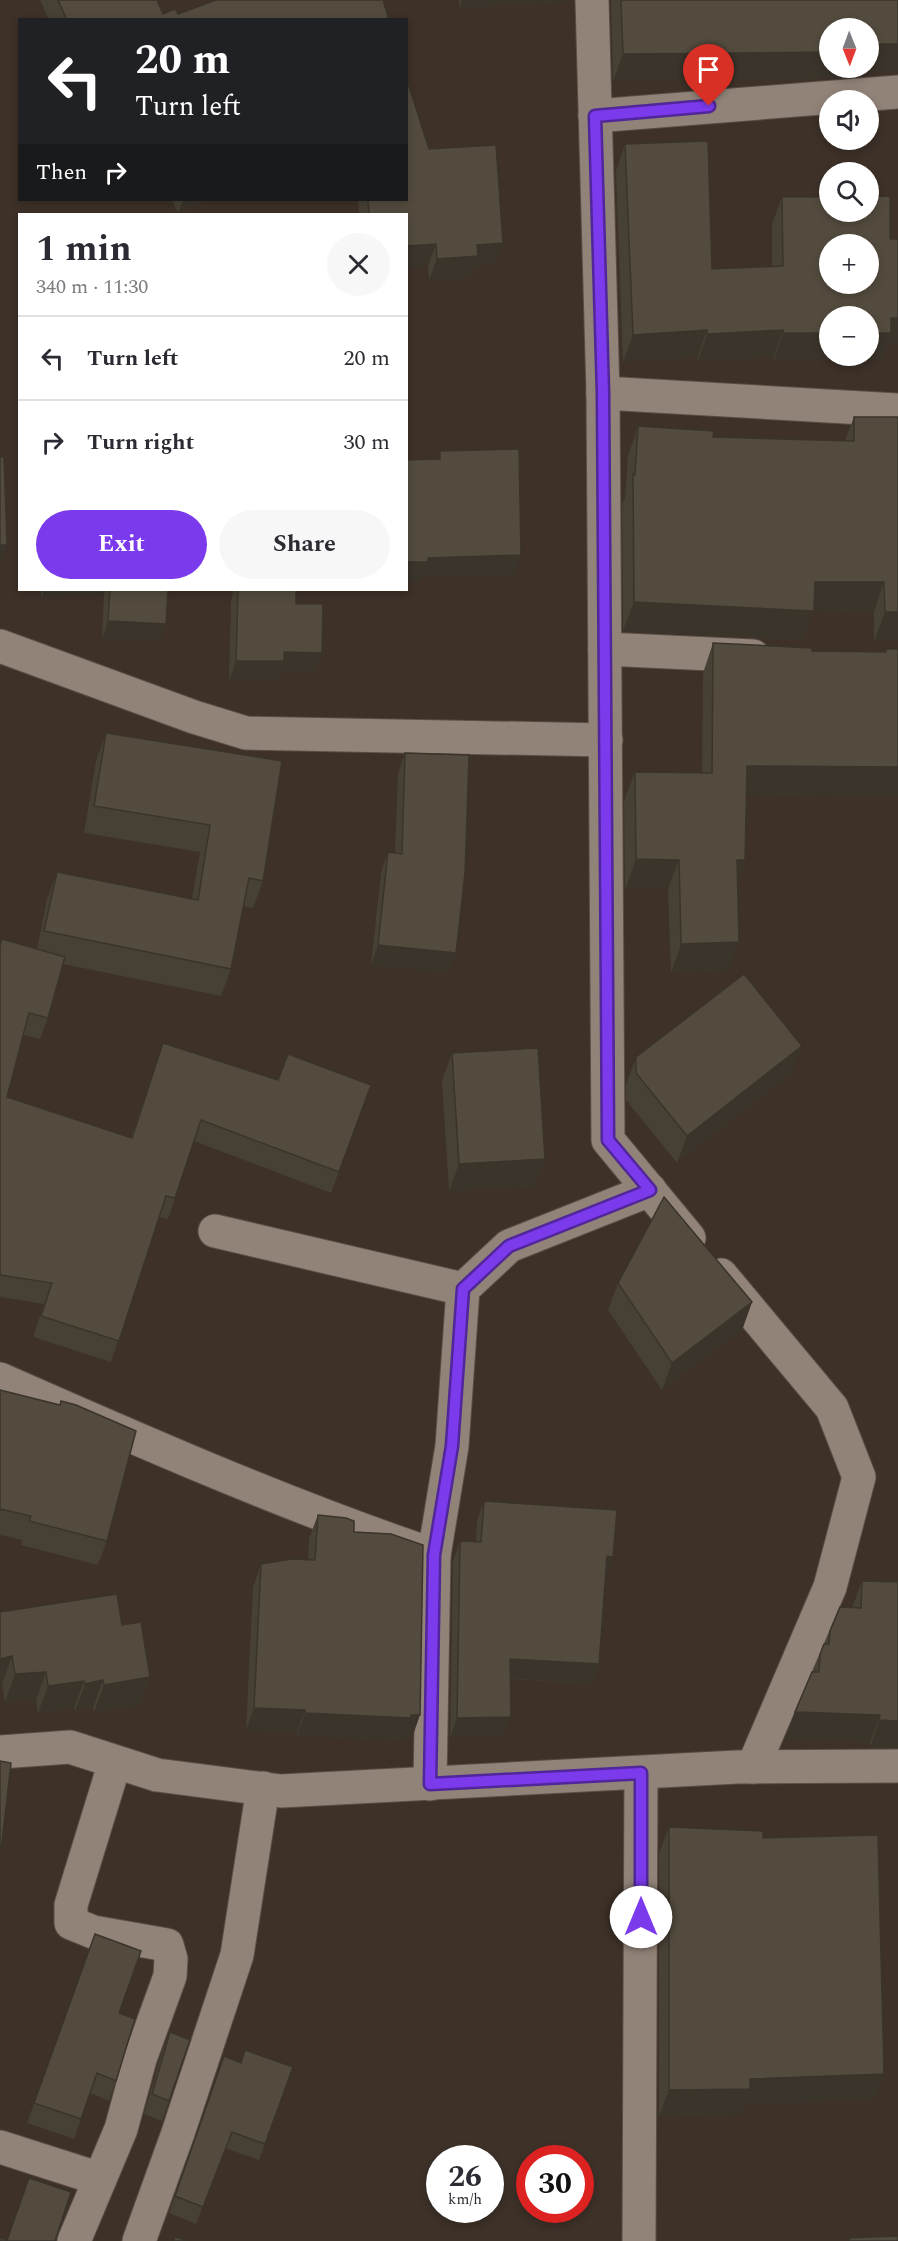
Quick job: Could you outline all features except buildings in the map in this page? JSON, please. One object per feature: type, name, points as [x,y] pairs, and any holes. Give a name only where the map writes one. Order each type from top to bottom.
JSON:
[{"type":"street","points":[[592,0],[603,393],[608,1140],[832,1408],[859,1477],[830,1587],[753,1767]]},
{"type":"street","points":[[595,116],[898,92]]},
{"type":"street","points":[[603,393],[898,410]]},
{"type":"street","points":[[0,646],[194,717],[246,733],[606,740]]},
{"type":"street","points":[[605,649],[787,658]]},
{"type":"street","points":[[430,1784],[434,1555],[452,1446],[463,1289],[509,1246],[650,1190]]},
{"type":"street","points":[[215,1231],[463,1289]]},
{"type":"street","points":[[0,1379],[171,1454],[434,1555]]},
{"type":"street","points":[[0,1752],[70,1747],[157,1775],[281,1791],[753,1767],[898,1766]]},
{"type":"street","points":[[74,2241],[121,2129],[140,2059],[170,1976],[171,1959],[167,1945],[93,1932],[71,1923],[71,1905],[115,1762]]},
{"type":"street","points":[[639,2241],[641,1773]]},
{"type":"street","points":[[139,2241],[178,2133],[237,1955],[263,1788]]},
{"type":"street","points":[[0,2147],[100,2180]]},
{"type":"route","points":[[641,1917],[641,1773],[430,1784],[434,1555],[452,1446],[463,1289],[509,1246],[650,1190],[608,1140],[603,393],[595,116],[709,106]]}]
